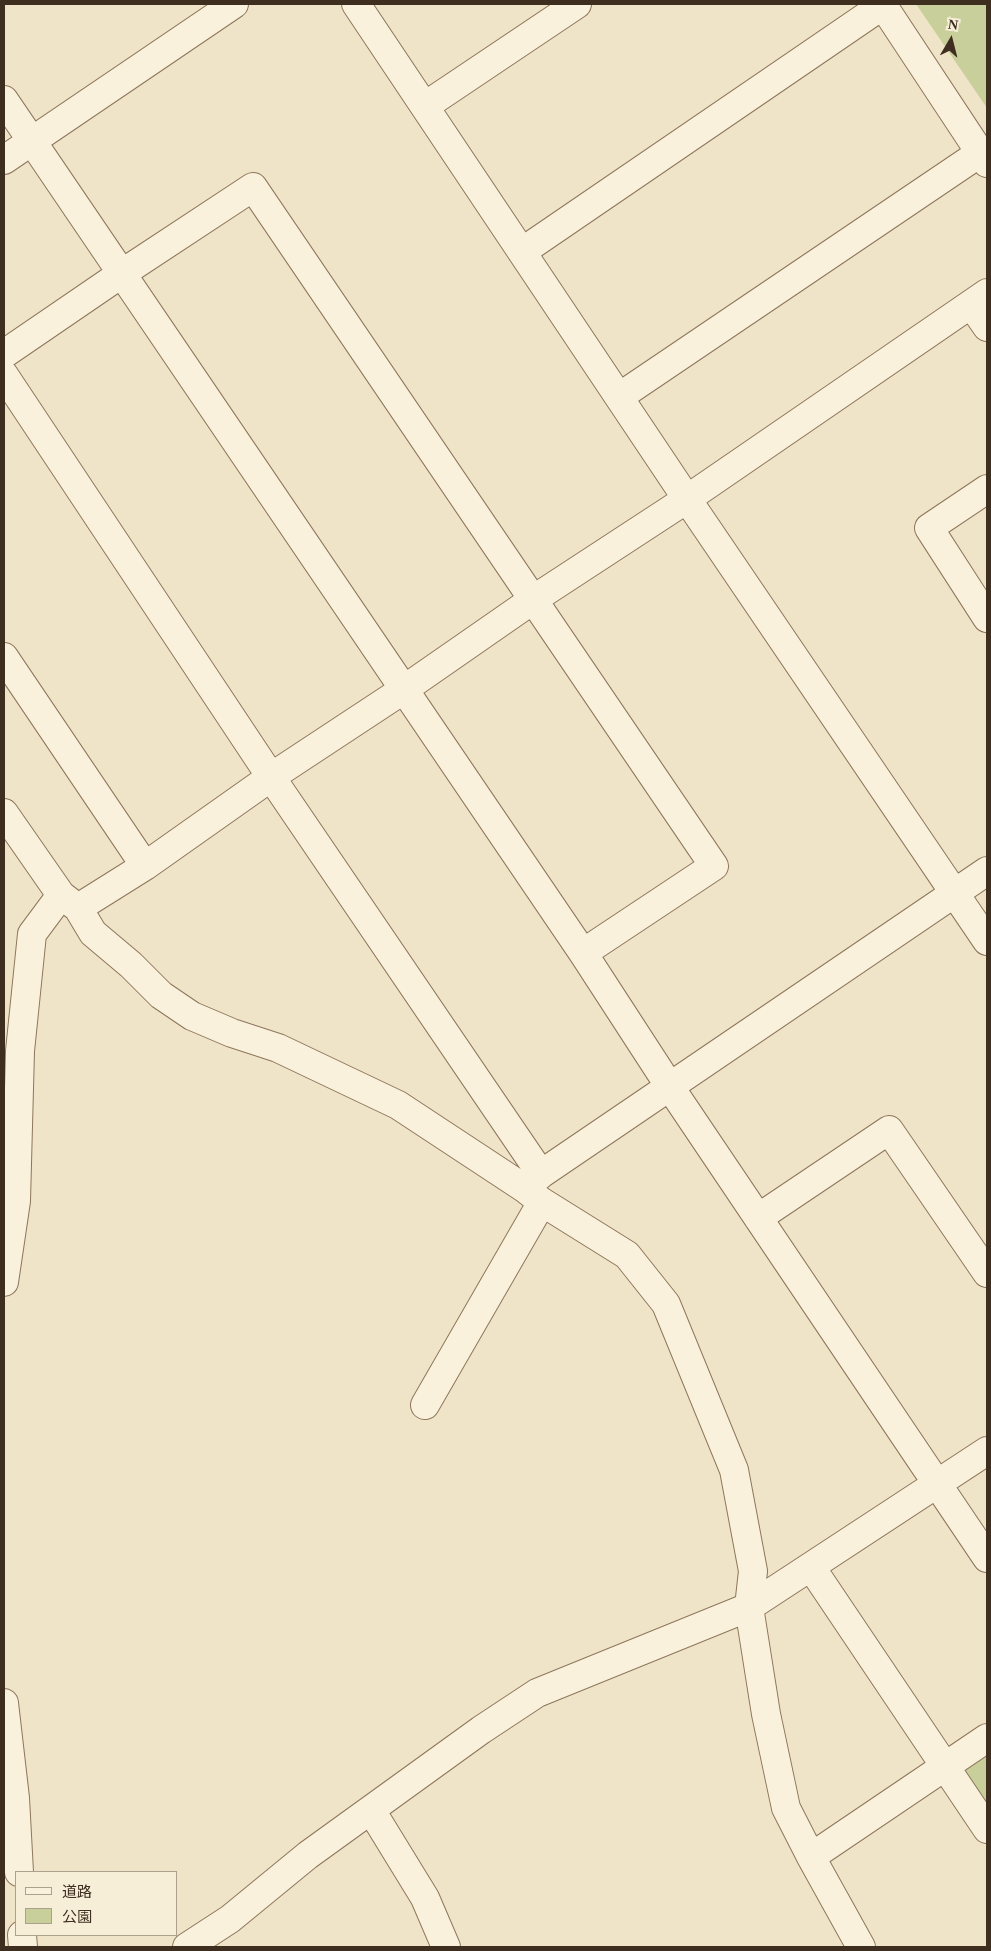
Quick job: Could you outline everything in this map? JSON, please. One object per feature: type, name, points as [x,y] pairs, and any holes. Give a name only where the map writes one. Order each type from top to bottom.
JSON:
[{"type":"street","points":[[4,160],[234,4]]},
{"type":"street","points":[[356,4],[687,499],[987,942]]},
{"type":"street","points":[[425,106],[577,4]]},
{"type":"street","points":[[523,252],[882,4],[983,158],[619,397]]},
{"type":"street","points":[[4,100],[583,953],[670,1087],[987,1558]]},
{"type":"street","points":[[4,354],[121,274],[253,188],[714,866],[583,953]]},
{"type":"street","points":[[4,1282],[16,1201],[20,1051],[32,934],[70,901],[145,866],[271,777],[403,690],[534,599],[687,499],[979,298],[987,327]]},
{"type":"street","points":[[4,375],[271,777],[536,1188]]},
{"type":"street","points":[[987,488],[929,528],[987,618]]},
{"type":"street","points":[[4,657],[145,866]]},
{"type":"street","points":[[4,813],[93,933],[131,965],[161,995],[192,1016],[232,1033],[278,1048],[398,1105],[536,1188],[627,1255],[666,1304],[734,1470],[753,1571],[749,1607],[766,1714],[786,1808],[861,1947]]},
{"type":"street","points":[[425,1405],[536,1188],[670,1087],[987,871]]},
{"type":"street","points":[[758,1218],[888,1130],[987,1273]]},
{"type":"street","points":[[187,1947],[230,1920],[308,1855],[481,1730],[537,1693],[749,1607],[987,1451]]},
{"type":"street","points":[[811,1567],[987,1829]]},
{"type":"street","points":[[5,1718],[15,1798],[14,1869]]},
{"type":"street","points":[[811,1857],[987,1738]]},
{"type":"street","points":[[371,1810],[424,1898],[446,1947]]},
{"type":"green space","points":[[916,4],[987,4],[987,108]]},
{"type":"green space","points":[[987,1751],[987,1805],[962,1768]]}]
